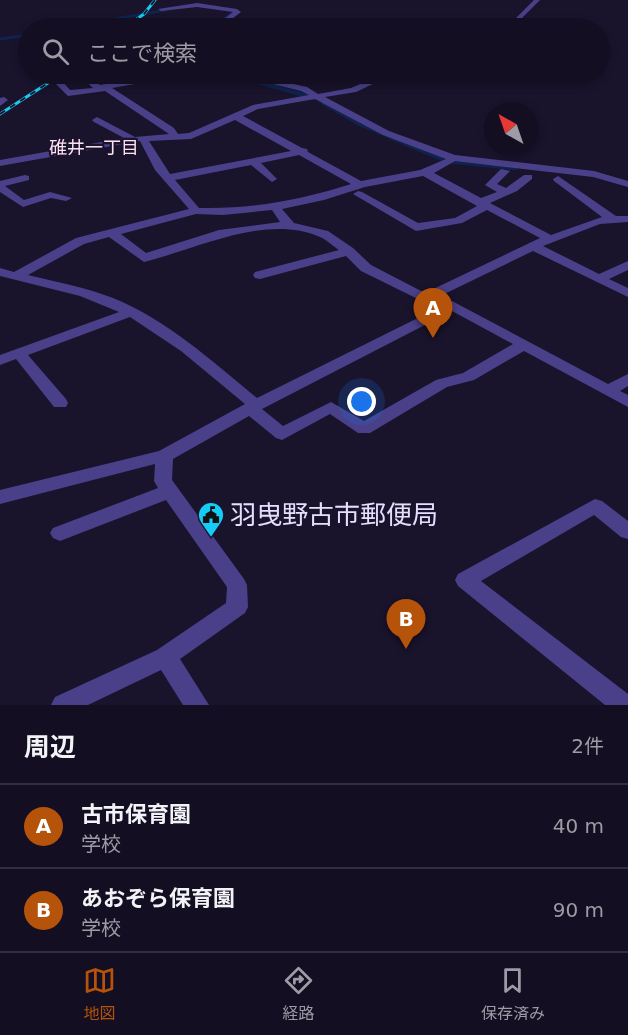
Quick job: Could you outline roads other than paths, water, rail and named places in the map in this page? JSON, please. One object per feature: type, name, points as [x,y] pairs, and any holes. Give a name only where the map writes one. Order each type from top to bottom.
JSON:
[{"type":"street","points":[[520,18],[532,8],[537,0]]},
{"type":"street","points":[[161,9],[196,5],[237,10],[238,12],[230,18]]},
{"type":"street","points":[[60,84],[68,93],[126,84]]},
{"type":"street","points":[[93,84],[98,88],[105,88],[171,130],[175,137]]},
{"type":"street","points":[[282,84],[304,89],[356,119],[386,133],[453,158],[569,171],[628,184]]},
{"type":"street","points":[[0,163],[137,138],[191,136],[256,107],[321,97],[353,90],[367,84]]},
{"type":"street","points":[[235,116],[304,152],[416,227],[458,220],[528,177]]},
{"type":"street","points":[[97,120],[137,138],[167,178],[202,212],[235,232]]},
{"type":"street","points":[[167,178],[304,152]]},
{"type":"street","points":[[16,276],[81,241],[202,212],[274,205],[360,189],[424,172],[450,163],[453,158]]},
{"type":"street","points":[[253,161],[272,179]]},
{"type":"street","points":[[505,171],[490,185],[506,192]]},
{"type":"street","points":[[424,172],[482,205],[550,239]]},
{"type":"street","points":[[0,186],[25,178]]},
{"type":"street","points":[[558,179],[613,220]]},
{"type":"street","points":[[0,186],[23,204],[50,195],[66,198]]},
{"type":"street","points":[[274,205],[288,224],[296,229],[324,234],[349,250],[366,268],[445,308]]},
{"type":"street","points":[[426,298],[533,246],[598,220],[628,219]]},
{"type":"street","points":[[113,234],[144,258],[181,245],[235,232],[288,224]]},
{"type":"street","points":[[533,246],[628,293]]},
{"type":"street","points":[[260,275],[349,250]]},
{"type":"street","points":[[598,279],[628,266]]},
{"type":"street","points":[[0,272],[108,301],[131,312],[172,336],[282,434],[331,407],[364,429],[442,383],[468,377],[524,344]]},
{"type":"street","points":[[0,498],[164,456],[253,406],[452,305],[628,402]]},
{"type":"street","points":[[0,360],[131,312]]},
{"type":"street","points":[[19,353],[60,403]]},
{"type":"street","points":[[608,391],[628,379]]},
{"type":"street","points":[[63,705],[165,657],[237,607],[237,585],[163,481],[164,456]]},
{"type":"street","points":[[60,533],[170,491]]},
{"type":"street","points":[[623,705],[465,580],[595,506],[628,532]]},
{"type":"street","points":[[165,657],[197,705]]},
{"type":"waterway","points":[[121,18],[166,10]]},
{"type":"waterway","points":[[225,18],[234,12]]},
{"type":"waterway","points":[[0,39],[18,36]]},
{"type":"waterway","points":[[265,84],[314,98]]},
{"type":"waterway","points":[[323,103],[361,125],[395,139]]},
{"type":"waterway","points":[[392,138],[447,161],[515,168]]},
{"type":"railway","points":[[138,18],[155,0]]},
{"type":"railway","points":[[0,114],[46,84]]},
{"type":"place","name":"古市保育園","points":[[433,338]]},
{"type":"place","name":"羽曳野古市郵便局","points":[[211,538]]},
{"type":"place","name":"あおぞら保育園","points":[[406,649]]},
{"type":"district","name":"碓井一丁目","points":[[94,148]]}]
